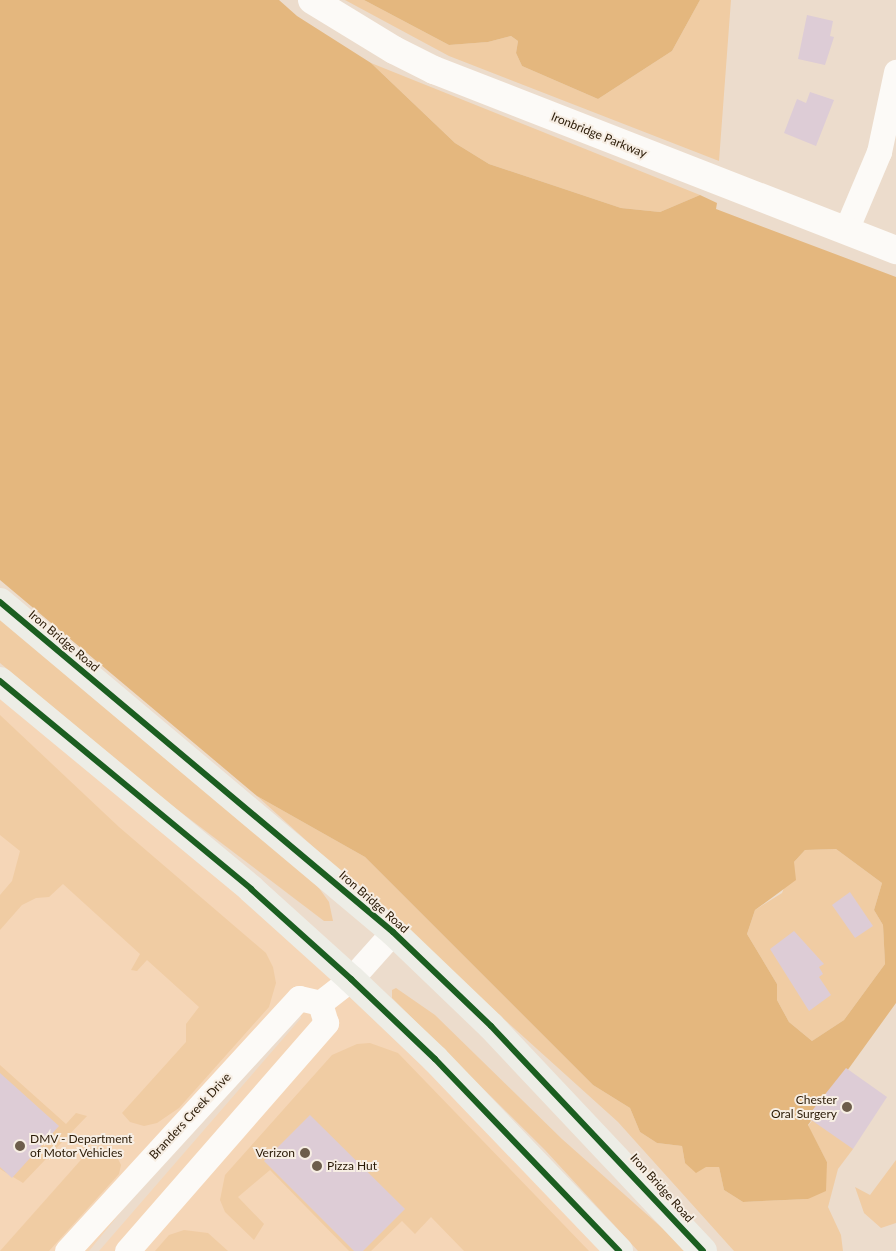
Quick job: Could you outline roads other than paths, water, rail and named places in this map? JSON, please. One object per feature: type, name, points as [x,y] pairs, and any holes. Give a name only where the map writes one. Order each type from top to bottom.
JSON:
[{"type":"main road","name":"Iron Bridge Road","points":[[0,602],[393,932],[492,1026],[613,1150],[703,1251]]},
{"type":"main road","points":[[0,681],[251,889],[351,978],[489,1114],[620,1251]]},
{"type":"street","name":"Ironbridge Parkway","points":[[312,0],[394,50],[434,70],[896,250]]},
{"type":"street","points":[[846,230],[879,152],[896,72]]},
{"type":"street","points":[[127,1251],[326,1023],[320,1003],[351,978],[393,932]]},
{"type":"street","name":"Branders Creek Drive","points":[[67,1251],[299,998],[320,1003]]},
{"type":"place","name":"Chester Oral Surgery","points":[[847,1107]]},
{"type":"place","name":"DMV - Department of Motor Vehicles","points":[[20,1146]]},
{"type":"place","name":"Verizon","points":[[305,1153]]},
{"type":"place","name":"Pizza Hut","points":[[317,1166]]}]
